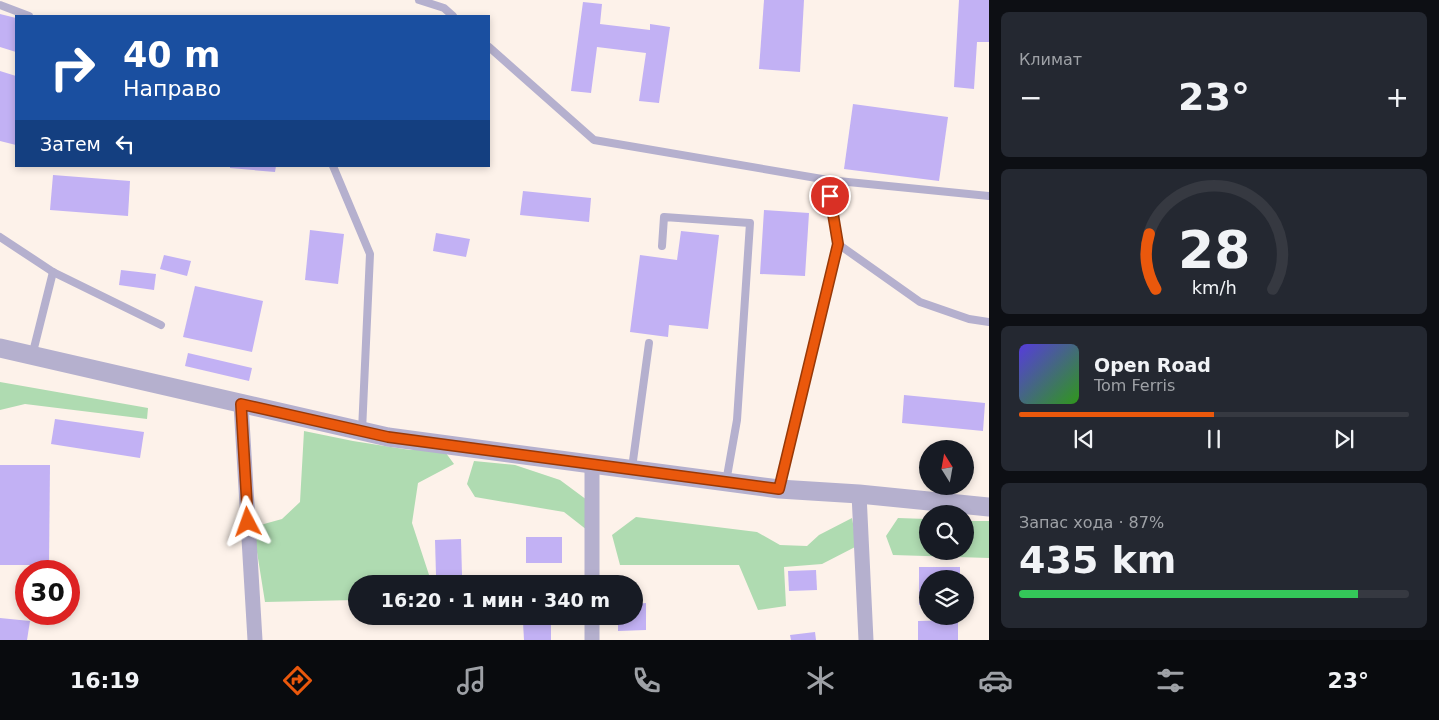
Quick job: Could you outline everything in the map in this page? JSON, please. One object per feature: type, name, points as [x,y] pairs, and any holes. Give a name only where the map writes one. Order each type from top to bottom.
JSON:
[{"type":"street","points":[[0,348],[388,437],[779,489],[859,494],[989,507]]},
{"type":"street","points":[[241,404],[255,640]]},
{"type":"street","points":[[592,465],[592,575]]},
{"type":"street","points":[[859,494],[866,640]]},
{"type":"street","points":[[592,625],[592,640]]},
{"type":"lane","points":[[419,0],[444,8],[453,15]]},
{"type":"lane","points":[[0,5],[26,15]]},
{"type":"lane","points":[[490,48],[594,140],[828,180],[989,196]]},
{"type":"lane","points":[[333,167],[370,254],[362,431]]},
{"type":"lane","points":[[779,489],[838,244],[828,180]]},
{"type":"lane","points":[[662,246],[664,217],[750,224],[737,420],[726,482]]},
{"type":"lane","points":[[0,237],[53,272],[161,325]]},
{"type":"lane","points":[[838,244],[920,302],[970,319],[989,322]]},
{"type":"lane","points":[[32,356],[53,272]]},
{"type":"lane","points":[[631,470],[649,343]]},
{"type":"green space","points":[[0,382],[148,408],[147,419],[25,404],[0,410]]},
{"type":"green space","points":[[304,431],[410,450],[443,449],[454,464],[418,483],[412,523],[429,575],[348,575],[348,600],[265,602],[253,527],[282,519],[300,502]]},
{"type":"green space","points":[[474,461],[515,465],[560,480],[587,500],[587,530],[564,512],[475,497],[467,484]]},
{"type":"green space","points":[[636,517],[757,532],[780,545],[807,546],[819,535],[852,518],[857,546],[822,564],[784,567],[786,606],[758,610],[739,565],[620,565],[612,535]]},
{"type":"green space","points":[[898,518],[919,519],[919,556],[893,555],[886,536]]},
{"type":"green space","points":[[974,521],[989,521],[989,558],[974,558]]},
{"type":"building","points":[[764,0],[804,0],[800,72],[759,69]]},
{"type":"building","points":[[959,0],[989,0],[989,42],[977,42],[974,89],[954,87]]},
{"type":"building","points":[[583,2],[602,4],[600,24],[650,30],[650,24],[670,27],[659,103],[639,101],[646,53],[597,47],[591,93],[571,91]]},
{"type":"building","points":[[0,14],[15,18],[15,52],[0,47]]},
{"type":"building","points":[[0,71],[15,76],[15,145],[0,141]]},
{"type":"building","points":[[853,104],[948,117],[939,181],[844,169]]},
{"type":"building","points":[[230,167],[276,167],[275,172]]},
{"type":"building","points":[[53,175],[130,181],[128,216],[50,210]]},
{"type":"building","points":[[523,191],[591,198],[589,222],[520,215]]},
{"type":"building","points":[[764,210],[809,213],[805,276],[760,274]]},
{"type":"building","points":[[310,230],[344,234],[338,284],[305,280]]},
{"type":"building","points":[[681,231],[719,235],[708,329],[669,325],[668,337],[630,332],[640,255],[677,260]]},
{"type":"building","points":[[436,233],[470,239],[466,257],[433,251]]},
{"type":"building","points":[[164,255],[191,261],[187,276],[160,269]]},
{"type":"building","points":[[121,270],[156,274],[154,290],[119,285]]},
{"type":"building","points":[[195,286],[263,301],[252,352],[183,337]]},
{"type":"building","points":[[188,353],[252,368],[249,381],[185,366]]},
{"type":"building","points":[[904,395],[985,403],[983,431],[902,423]]},
{"type":"building","points":[[55,419],[144,432],[140,458],[51,444]]},
{"type":"building","points":[[0,465],[50,465],[49,560],[15,560],[15,565],[0,565]]},
{"type":"building","points":[[526,537],[562,537],[562,563],[526,563]]},
{"type":"building","points":[[461,539],[462,575],[436,575],[435,540]]},
{"type":"building","points":[[919,567],[960,567],[960,570],[919,570]]},
{"type":"building","points":[[816,570],[817,590],[789,591],[788,571]]},
{"type":"building","points":[[643,603],[646,603],[646,630],[618,631],[618,625],[643,625]]},
{"type":"building","points":[[0,618],[15,620],[15,625],[29,625],[27,640],[0,640]]},
{"type":"building","points":[[918,621],[919,625],[958,625],[958,640],[918,640]]},
{"type":"building","points":[[523,625],[551,625],[551,640],[524,640]]},
{"type":"building","points":[[815,632],[816,640],[791,640],[790,635]]},
{"type":"route","points":[[248,522],[241,404],[388,437],[779,489],[838,244],[830,196]]}]
